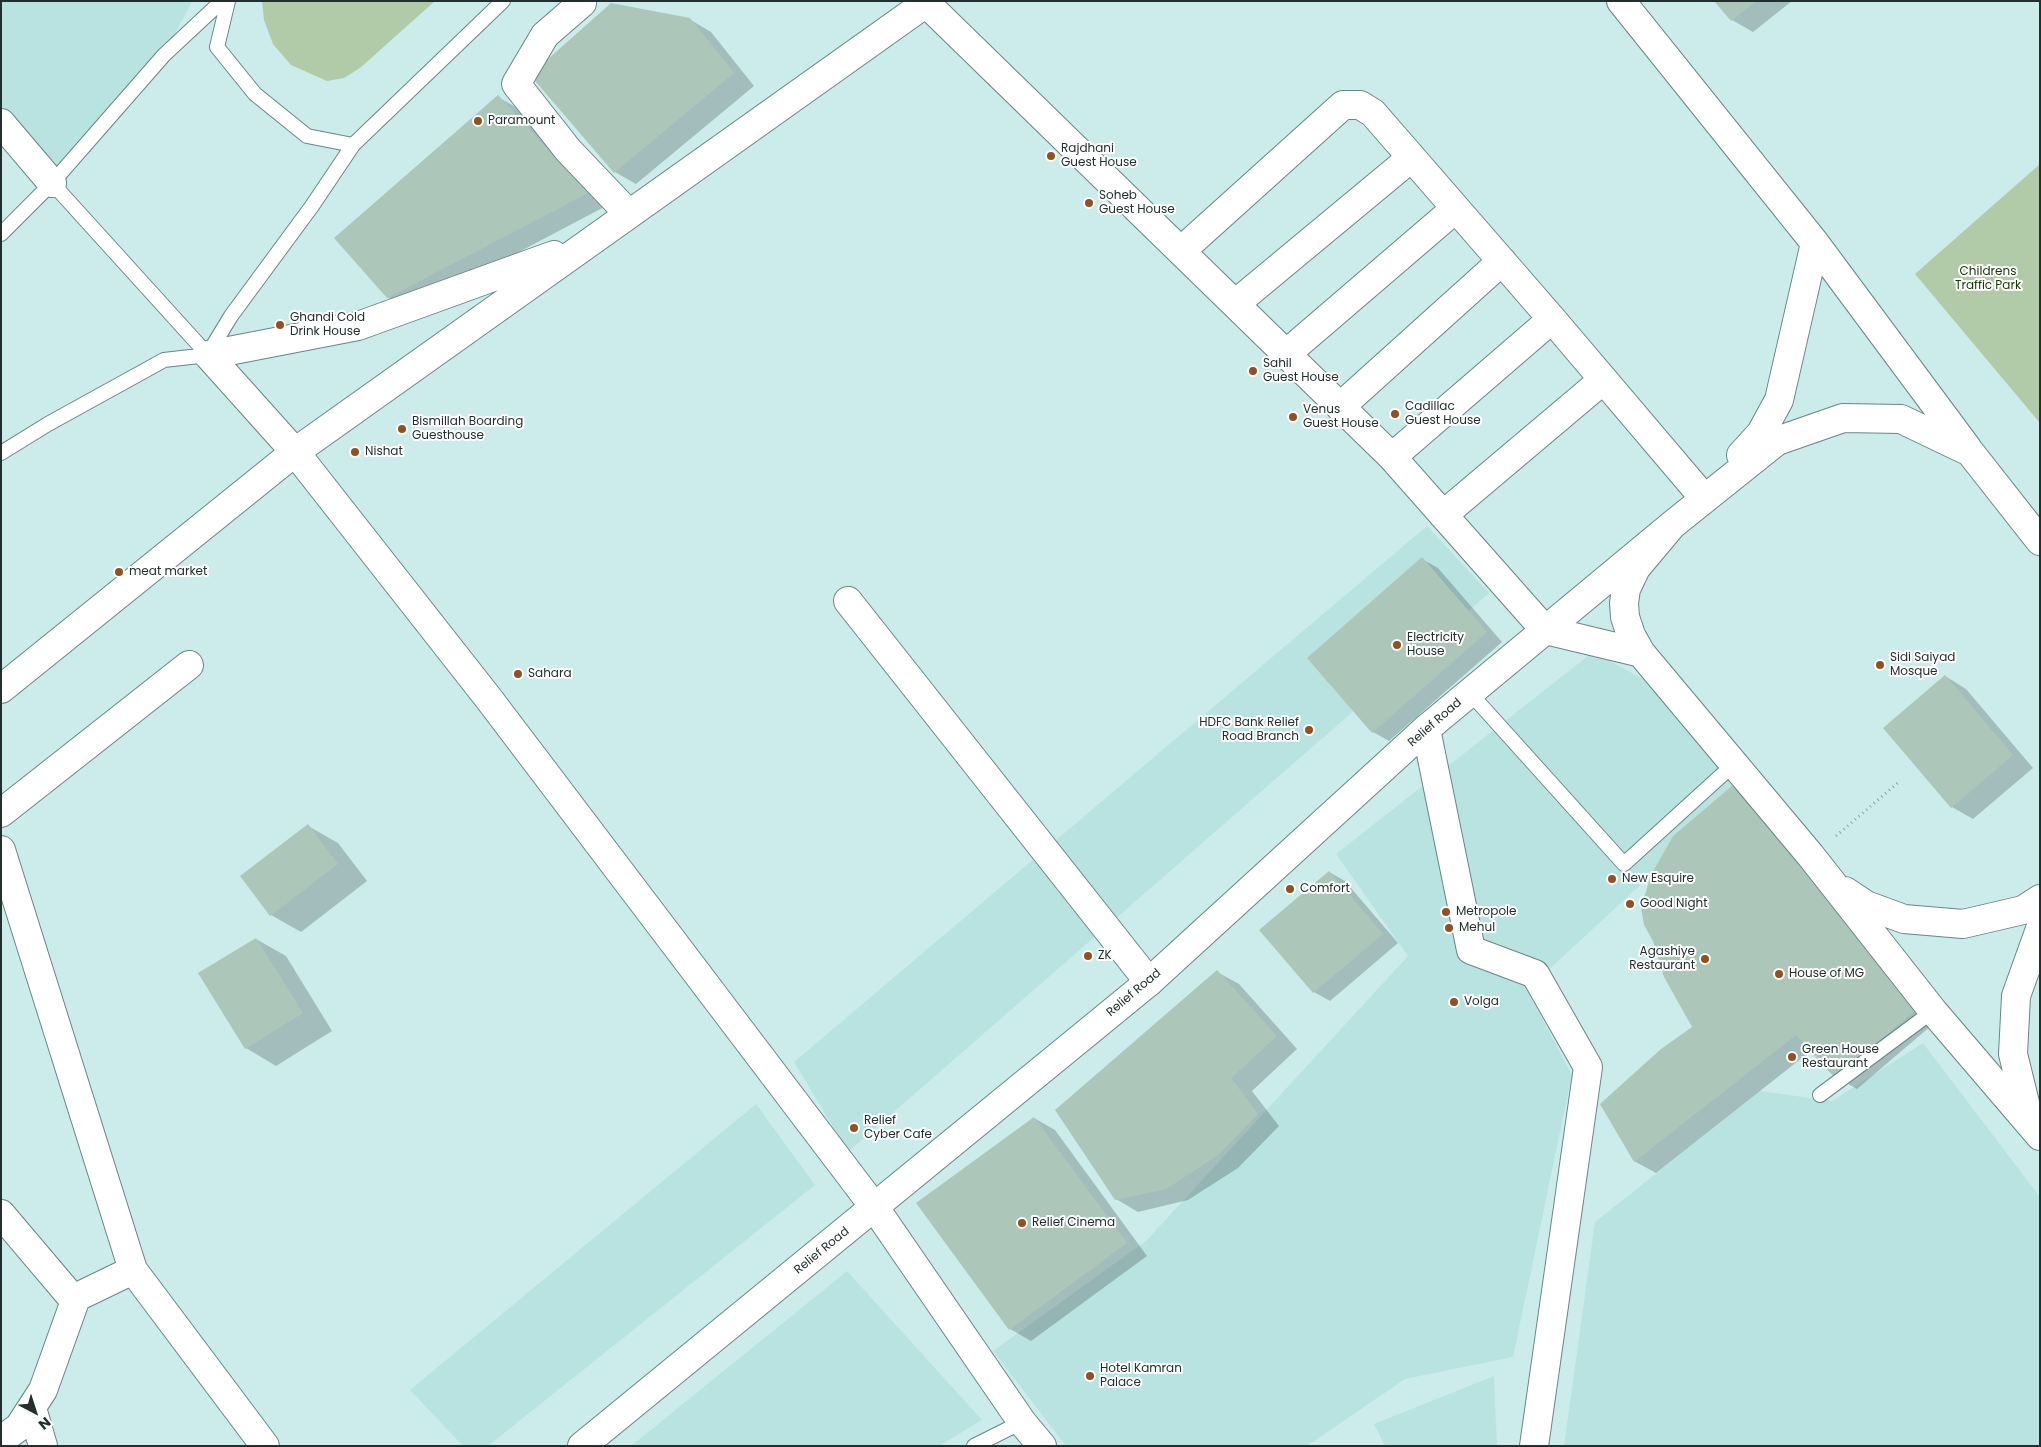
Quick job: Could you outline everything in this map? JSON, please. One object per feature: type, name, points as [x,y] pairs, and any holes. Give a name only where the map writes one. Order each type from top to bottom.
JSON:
[{"type":"street","points":[[1621,1],[1815,243],[1970,452],[2040,541]]},
{"type":"street","points":[[1,689],[295,452],[926,2],[1392,457],[1545,630],[1641,653]]},
{"type":"street","points":[[582,3],[545,35],[516,84],[568,150],[628,214]]},
{"type":"street","points":[[1181,251],[1343,105],[1360,105],[1373,113],[1704,498]]},
{"type":"street","points":[[1,123],[52,183]]},
{"type":"street","points":[[1235,304],[1411,158]]},
{"type":"street","points":[[1286,354],[1455,209]]},
{"type":"street","points":[[1704,498],[1761,433],[1779,400],[1815,243]]},
{"type":"street","points":[[208,355],[358,326],[585,244]]},
{"type":"street","points":[[1340,407],[1502,261]]},
{"type":"street","points":[[1392,457],[1552,319]]},
{"type":"street","points":[[208,355],[295,452],[489,698],[875,1208],[1022,1422],[1042,1446]]},
{"type":"street","points":[[1443,515],[1603,380]]},
{"type":"street","points":[[1970,452],[1901,419],[1843,418],[1777,441],[1672,525],[1636,568],[1626,589],[1625,617],[1631,635],[1641,653],[1811,856],[1933,1011],[2035,1130]]},
{"type":"street","name":"Relief Road","points":[[582,1446],[1149,982],[1426,729],[1672,525]]},
{"type":"street","points":[[848,601],[1149,982]]},
{"type":"street","points":[[1,813],[189,665]]},
{"type":"street","points":[[1426,729],[1471,950],[1535,974],[1588,1067],[1534,1446]]},
{"type":"street","points":[[1,850],[133,1270],[265,1446]]},
{"type":"street","points":[[1832,883],[1866,905],[1904,919],[1963,924],[2023,910],[2040,899]]},
{"type":"street","points":[[2035,1130],[2013,1054],[2016,996],[2040,929]]},
{"type":"street","points":[[1,1214],[74,1299],[76,1298]]},
{"type":"street","points":[[1,1440],[19,1427],[44,1390],[76,1298],[133,1270]]},
{"type":"street","points":[[32,1408],[44,1446]]},
{"type":"lane","points":[[1,234],[52,183],[164,55],[222,1]]},
{"type":"lane","points":[[228,1],[217,47],[255,94],[307,136],[354,145]]},
{"type":"lane","points":[[208,355],[231,316],[312,206],[354,145],[503,1]]},
{"type":"lane","points":[[52,183],[208,355]]},
{"type":"lane","points":[[1,454],[48,424],[164,360],[208,355]]},
{"type":"lane","points":[[1470,692],[1624,864],[1734,764]]},
{"type":"lane","points":[[1820,1095],[1933,1011]]},
{"type":"lane","points":[[974,1446],[1022,1422]]},
{"type":"path","points":[[1811,856],[1900,781]]},
{"type":"shaded area","points":[[1,1],[192,1],[164,55],[52,183],[1,123]]},
{"type":"shaded area","points":[[1427,526],[1489,593],[848,1152],[794,1062]]},
{"type":"shaded area","points":[[1593,652],[1643,679],[1734,784],[1673,836],[1651,875],[1527,990],[1572,1075],[1513,1357],[1405,1379],[1307,1446],[1066,1446],[993,1351],[1146,1241],[1408,956],[1336,854]]},
{"type":"shaded area","points":[[1923,1043],[2040,1197],[2040,1446],[1564,1446],[1595,1222],[1760,1091],[1832,1101]]},
{"type":"shaded area","points":[[756,1104],[815,1185],[488,1446],[463,1446],[410,1390]]},
{"type":"shaded area","points":[[847,1271],[982,1420],[939,1446],[631,1446]]},
{"type":"shaded area","points":[[1494,1376],[1497,1446],[1385,1446],[1374,1424]]},
{"type":"green space","points":[[262,1],[435,1],[360,68],[344,78],[327,81],[291,65],[273,44],[264,20]]},
{"type":"green space","name":"Childrens Traffic Park","points":[[2040,164],[2040,423],[1915,274]]},
{"type":"building","points":[[1714,1],[1756,1],[1731,21]]},
{"type":"building","points":[[611,3],[690,18],[734,73],[614,173],[530,75]]},
{"type":"building","points":[[498,95],[588,193],[387,298],[334,238]]},
{"type":"building","name":"Electricity House","points":[[1422,557],[1487,632],[1372,733],[1307,658]]},
{"type":"building","name":"Sidi Saiyad Mosque","points":[[1945,675],[2013,755],[1951,808],[1883,728]]},
{"type":"building","name":"House of MG","points":[[1734,784],[1919,1007],[1835,1078],[1796,1035],[1634,1162],[1600,1104],[1661,1049],[1692,1027],[1664,977],[1653,941],[1644,925],[1641,908],[1651,875],[1673,836]]},
{"type":"building","points":[[308,824],[338,864],[270,916],[240,876]]},
{"type":"building","points":[[1329,871],[1383,934],[1313,993],[1259,930]]},
{"type":"building","points":[[256,938],[303,1013],[245,1049],[198,973]]},
{"type":"building","points":[[1217,970],[1277,1036],[1231,1078],[1258,1114],[1217,1156],[1166,1189],[1115,1200],[1055,1110]]},
{"type":"building","name":"Relief Cinema","points":[[1034,1117],[1127,1243],[1009,1330],[916,1203]]},
{"type":"place","name":"Paramount","points":[[478,121]]},
{"type":"place","name":"Rajdhani Guest House","points":[[1051,156]]},
{"type":"place","name":"Soheb Guest House","points":[[1089,203]]},
{"type":"place","name":"Ghandi Cold Drink House","points":[[280,325]]},
{"type":"place","name":"Sahil Guest House","points":[[1253,371]]},
{"type":"place","name":"Cadillac Guest House","points":[[1395,414]]},
{"type":"place","name":"Venus Guest House","points":[[1293,417]]},
{"type":"place","name":"Bismillah Boarding Guesthouse","points":[[402,429]]},
{"type":"place","name":"Nishat","points":[[355,452]]},
{"type":"place","name":"meat market","points":[[119,572]]},
{"type":"place","name":"Electricity House","points":[[1397,645]]},
{"type":"place","name":"Sidi Saiyad Mosque","points":[[1880,665]]},
{"type":"place","name":"Sahara","points":[[518,674]]},
{"type":"place","name":"HDFC Bank Relief Road Branch","points":[[1309,730]]},
{"type":"place","name":"New Esquire","points":[[1612,879]]},
{"type":"place","name":"Comfort","points":[[1290,889]]},
{"type":"place","name":"Good Night","points":[[1630,904]]},
{"type":"place","name":"Metropole","points":[[1446,912]]},
{"type":"place","name":"Mehul","points":[[1449,928]]},
{"type":"place","name":"ZK","points":[[1088,956]]},
{"type":"place","name":"Agashiye Restaurant","points":[[1705,959]]},
{"type":"place","name":"House of MG","points":[[1779,974]]},
{"type":"place","name":"Volga","points":[[1454,1002]]},
{"type":"place","name":"Green House Restaurant","points":[[1792,1057]]},
{"type":"place","name":"Relief Cyber Cafe","points":[[854,1128]]},
{"type":"place","name":"Relief Cinema","points":[[1022,1223]]},
{"type":"place","name":"Hotel Kamran Palace","points":[[1090,1376]]}]
